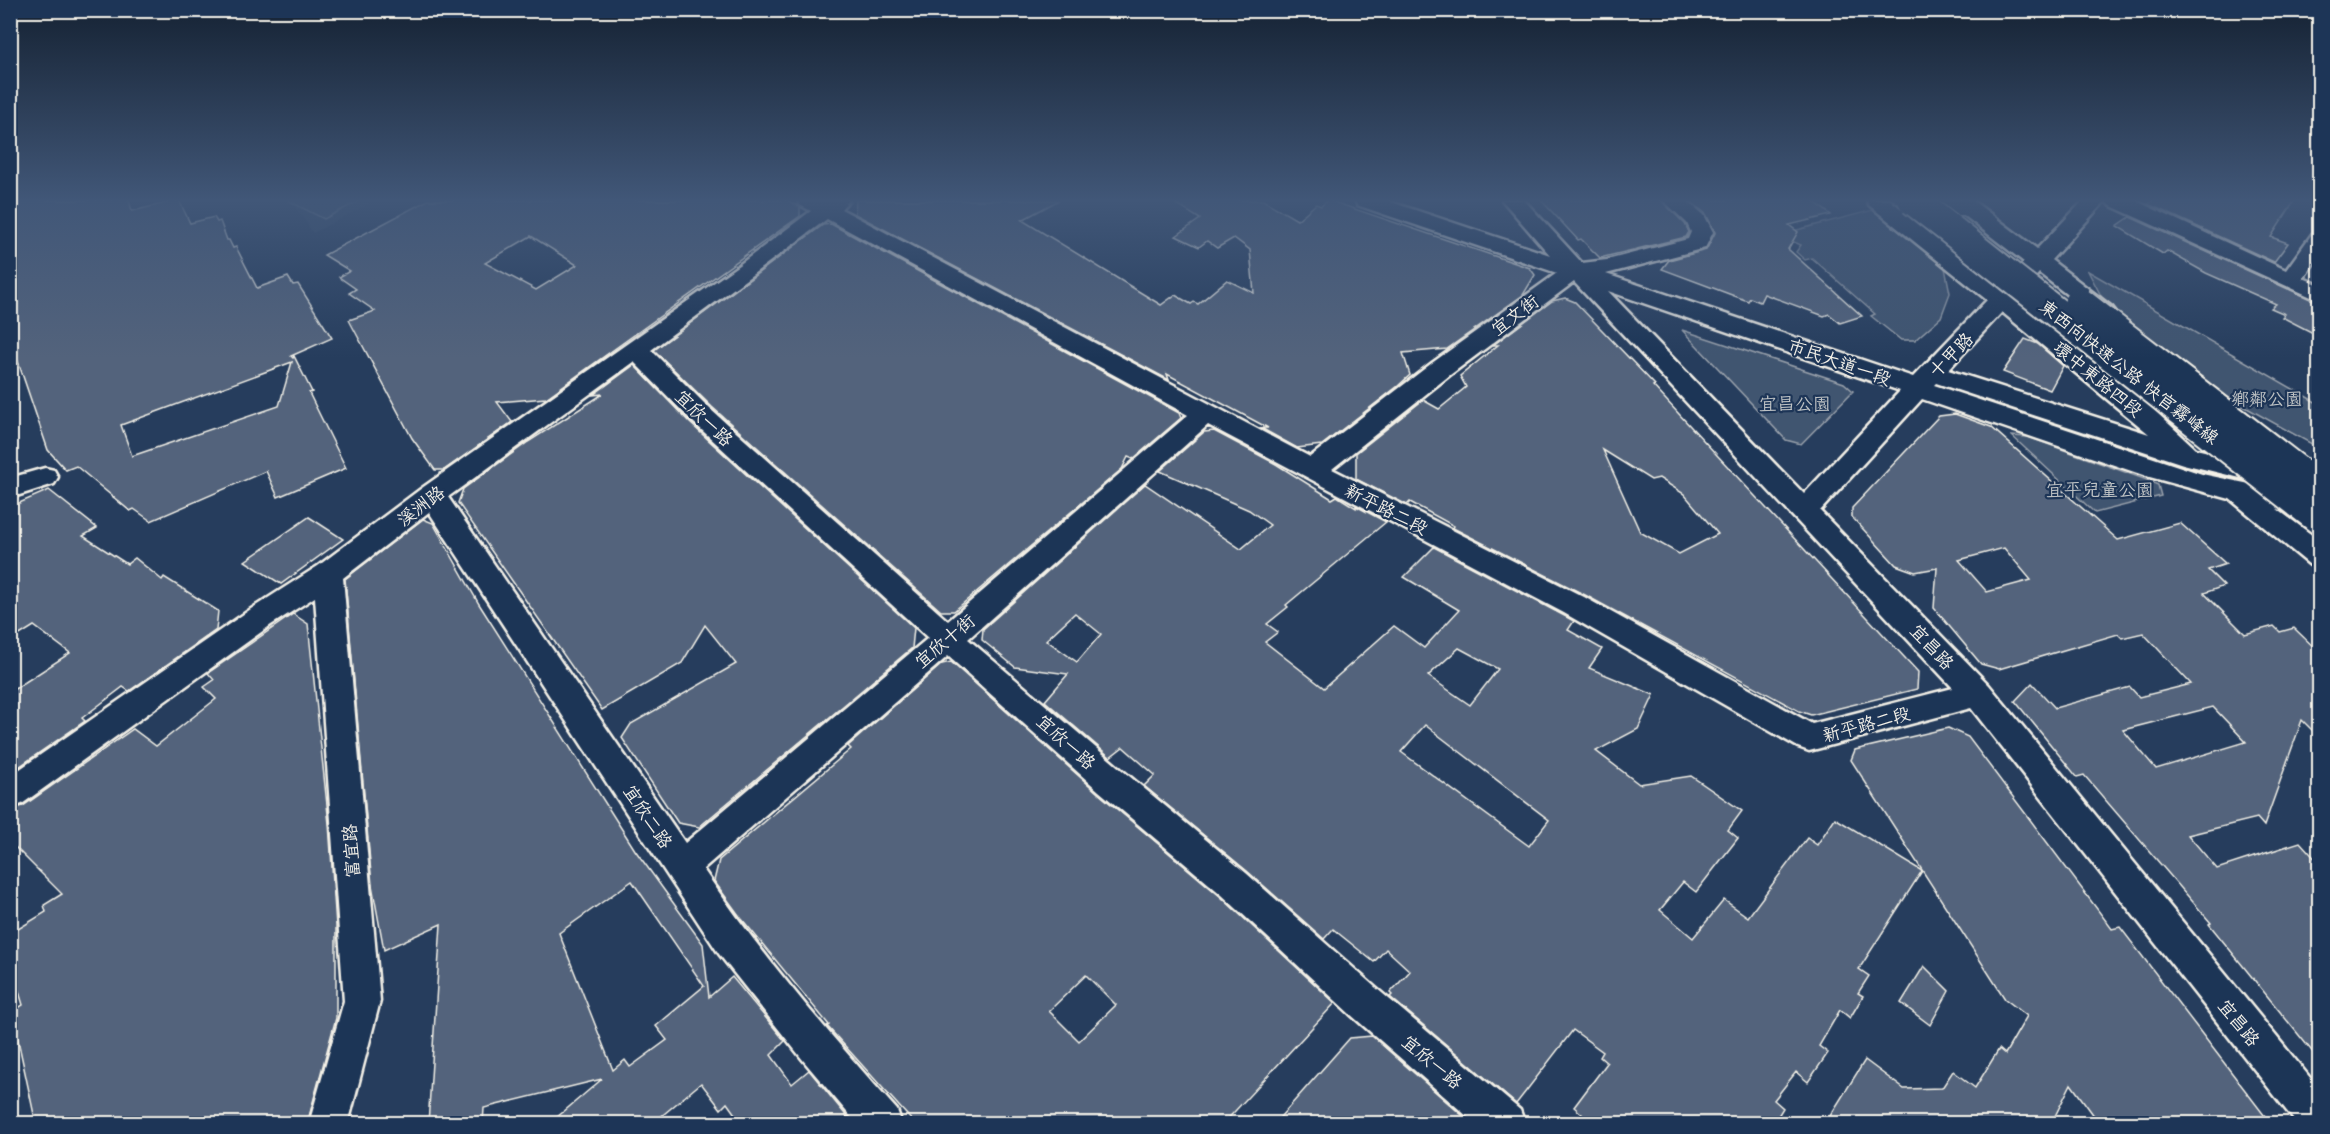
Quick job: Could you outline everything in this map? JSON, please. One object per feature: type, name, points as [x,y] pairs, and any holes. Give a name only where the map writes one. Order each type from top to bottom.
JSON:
[{"type":"highway","name":"東西向快速公路 快官霧峰線","points":[[1980,253],[2319,520]]},
{"type":"highway","name":"東西向快速公路 快官霧峰線","points":[[2015,253],[2319,488]]},
{"type":"street","name":"溪洲路","points":[[10,794],[261,617],[328,574],[432,495],[747,270],[767,253]]},
{"type":"street","name":"新平路二段","points":[[915,253],[1312,470],[1574,605],[1809,738],[1978,694]]},
{"type":"street","name":"市民大道一段","points":[[1522,253],[1924,380],[2192,457],[2319,488]]},
{"type":"street","name":"宜昌路","points":[[1562,253],[1576,271],[1978,694],[2319,1121]]},
{"type":"street","name":"市民大道一段","points":[[1566,253],[1924,380],[2155,469],[2237,492],[2319,508]]},
{"type":"street","name":"宜文街","points":[[1312,470],[1450,362],[1552,286],[1576,271],[1608,267],[1660,253]]},
{"type":"street","name":"環中東路四段","points":[[1944,253],[2133,405],[2192,457],[2319,557]]},
{"type":"street","points":[[2026,253],[2319,472]]},
{"type":"street","name":"十甲路","points":[[1805,510],[1924,380],[2046,253]]},
{"type":"street","points":[[2231,253],[2319,294]]},
{"type":"street","points":[[2290,280],[2309,253]]},
{"type":"street","name":"宜欣一路","points":[[636,350],[718,431],[946,637],[1111,781],[1234,884],[1363,1001],[1506,1124]]},
{"type":"street","name":"宜欣十街","points":[[682,866],[946,637],[1021,576],[1206,413]]},
{"type":"street","points":[[10,488],[45,477]]},
{"type":"street","name":"宜欣二路","points":[[432,495],[732,942],[816,1047],[883,1124]]},
{"type":"street","name":"富宜路","points":[[328,574],[362,1001],[328,1124]]},
{"type":"green space","points":[[1797,253],[1931,253],[1944,263],[1950,293],[1941,317],[1915,340],[1901,340],[1871,316],[1875,314],[1812,258],[1805,260]]},
{"type":"green space","name":"鄉鄰公園","points":[[2088,271],[2319,404],[2319,448],[2229,398],[2151,340],[2106,305]]},
{"type":"green space","name":"宜昌公園","points":[[1682,330],[1844,383],[1853,391],[1801,444],[1786,440]]},
{"type":"green space","name":"宜平兒童公園","points":[[2012,436],[2028,437],[2147,480],[2158,485],[2161,496],[2095,513]]},
{"type":"building","points":[[10,253],[239,253],[257,288],[288,277],[293,285],[298,284],[332,338],[291,356],[293,358],[294,356],[312,392],[309,393],[346,468],[278,497],[266,471],[151,521],[134,509],[130,511],[76,466],[66,470],[48,450],[10,338]],"holes":[[[292,362],[279,406],[132,456],[121,425]]]},
{"type":"building","points":[[328,253],[502,253],[485,263],[536,290],[577,265],[558,253],[748,253],[546,398],[497,402],[512,422],[444,470],[435,470],[412,438],[349,320],[375,311],[349,293],[356,289],[339,277],[350,271],[324,255]]},
{"type":"building","points":[[785,253],[884,253],[1179,413],[1181,418],[1133,459],[1128,457],[1122,469],[954,611],[941,611],[712,407],[654,350]]},
{"type":"building","points":[[929,253],[1076,253],[1161,305],[1175,295],[1191,304],[1194,302],[1198,304],[1227,280],[1254,293],[1250,253],[1485,253],[1530,268],[1535,275],[1523,295],[1447,349],[1403,353],[1410,375],[1322,445],[1297,448],[1261,428],[1268,428],[1167,374],[1169,380]]},
{"type":"building","points":[[1595,253],[1621,253],[1600,258]]},
{"type":"building","points":[[1695,253],[1792,253],[1862,316],[1840,323],[1829,314],[1824,316],[1764,294],[1760,302],[1750,298],[1748,301],[1662,269],[1669,260]]},
{"type":"building","points":[[2170,253],[2209,253],[2319,303],[2319,336],[2282,317],[2285,314],[2271,308],[2276,304],[2206,273]]},
{"type":"building","points":[[2254,253],[2281,253],[2274,262]]},
{"type":"building","points":[[1565,298],[1575,302],[1655,385],[1653,386],[1918,672],[1917,689],[1811,715],[1799,711],[1585,595],[1453,528],[1454,526],[1410,502],[1407,505],[1356,479],[1356,453],[1423,400],[1439,409],[1466,387],[1460,376],[1498,345],[1493,345],[1552,301]],"holes":[[[1603,450],[1651,480],[1659,478],[1684,494],[1718,534],[1679,554],[1640,532]]]},
{"type":"building","points":[[2025,339],[2038,344],[2063,366],[2050,390],[2003,372]]},
{"type":"building","points":[[634,365],[690,423],[914,628],[912,648],[699,827],[678,823],[622,738],[631,724],[736,664],[705,625],[682,663],[602,710],[458,503],[463,489],[528,442],[603,394],[593,395]]},
{"type":"building","points":[[1955,414],[1991,427],[2118,540],[2180,523],[2226,564],[2208,570],[2224,586],[2204,593],[2245,634],[2274,626],[2280,632],[2294,628],[2319,652],[2319,737],[2302,720],[2264,826],[2257,818],[2188,835],[2217,869],[2300,842],[2319,863],[2319,1060],[2209,924],[2211,923],[2084,775],[2077,777],[2015,701],[2032,683],[2055,708],[2130,687],[2139,697],[2191,684],[2143,633],[2122,638],[2118,634],[1999,669],[1981,664],[1934,608],[1937,568],[1915,572],[1896,565],[1852,517],[1852,508],[1939,416]],"holes":[[[2004,548],[2031,580],[1987,592],[1959,560]],[[2213,707],[2246,742],[2156,769],[2123,730]]]},
{"type":"building","points":[[1214,431],[1276,464],[1332,499],[1337,496],[1386,522],[1286,605],[1288,607],[1267,624],[1278,632],[1265,642],[1324,688],[1394,626],[1424,648],[1459,610],[1404,577],[1434,547],[1574,621],[1568,630],[1602,649],[1589,668],[1654,695],[1638,729],[1596,751],[1639,784],[1691,776],[1742,811],[1728,830],[1738,838],[1696,892],[1683,882],[1660,910],[1693,938],[1724,900],[1748,917],[1807,838],[1817,845],[1835,818],[1922,871],[1859,969],[1869,976],[1858,993],[1863,996],[1850,1018],[1840,1010],[1819,1046],[1828,1053],[1808,1082],[1796,1072],[1774,1100],[1783,1108],[1773,1124],[1575,1124],[1582,1114],[1574,1107],[1607,1063],[1600,1057],[1603,1052],[1573,1030],[1516,1104],[1390,997],[1392,995],[1390,993],[1410,971],[1386,949],[1374,962],[1333,929],[1324,939],[1247,871],[1144,786],[1155,775],[1123,747],[1110,757],[1045,701],[1068,674],[1015,667],[982,640],[983,629],[1145,484],[1241,549],[1270,525],[1249,510],[1160,471],[1204,432]],"holes":[[[1075,613],[1101,634],[1077,662],[1046,640]],[[1459,648],[1498,669],[1470,705],[1428,676]],[[1425,725],[1549,820],[1529,846],[1401,752]]]},
{"type":"building","points":[[49,490],[97,528],[83,536],[127,564],[135,558],[162,580],[164,577],[218,611],[216,630],[129,691],[123,687],[82,718],[85,721],[10,773],[10,692],[70,653],[34,626],[10,641],[10,507]]},
{"type":"building","points":[[309,517],[343,539],[281,584],[245,561]]},
{"type":"building","points":[[423,519],[433,523],[479,604],[635,850],[703,944],[709,997],[732,977],[785,1041],[771,1055],[792,1084],[809,1070],[853,1124],[742,1124],[727,1103],[721,1109],[701,1083],[652,1124],[549,1124],[602,1079],[484,1108],[483,1124],[428,1124],[441,924],[384,950],[372,885],[345,579]],"holes":[[[632,881],[704,986],[656,1026],[667,1040],[630,1067],[625,1060],[613,1070],[559,933]]]},
{"type":"building","points":[[293,614],[308,624],[329,824],[336,926],[336,1018],[307,1124],[36,1124],[12,1012],[23,1005],[10,962],[10,934],[46,912],[44,905],[62,894],[10,842],[10,810],[23,806],[133,729],[156,746],[216,699],[204,687],[214,680],[208,673]]},
{"type":"building","points":[[951,662],[1098,793],[1221,897],[1335,1003],[1223,1124],[915,1124],[827,1026],[829,1025],[741,918],[714,881],[719,860],[851,749],[848,746],[942,664]],"holes":[[[1086,975],[1116,1005],[1079,1041],[1049,1011]]]},
{"type":"building","points":[[1948,728],[1968,737],[2112,929],[2120,927],[2271,1124],[2100,1124],[2071,1084],[2051,1124],[1825,1124],[1865,1060],[1904,1089],[1942,1088],[1953,1071],[1975,1088],[1999,1049],[2005,1054],[2027,1016],[2005,999],[1851,760],[1855,750]]},
{"type":"building","points":[[1924,966],[1949,991],[1930,1025],[1901,1003]]},
{"type":"building","points":[[1372,1036],[1472,1124],[1274,1124],[1350,1038]]}]
